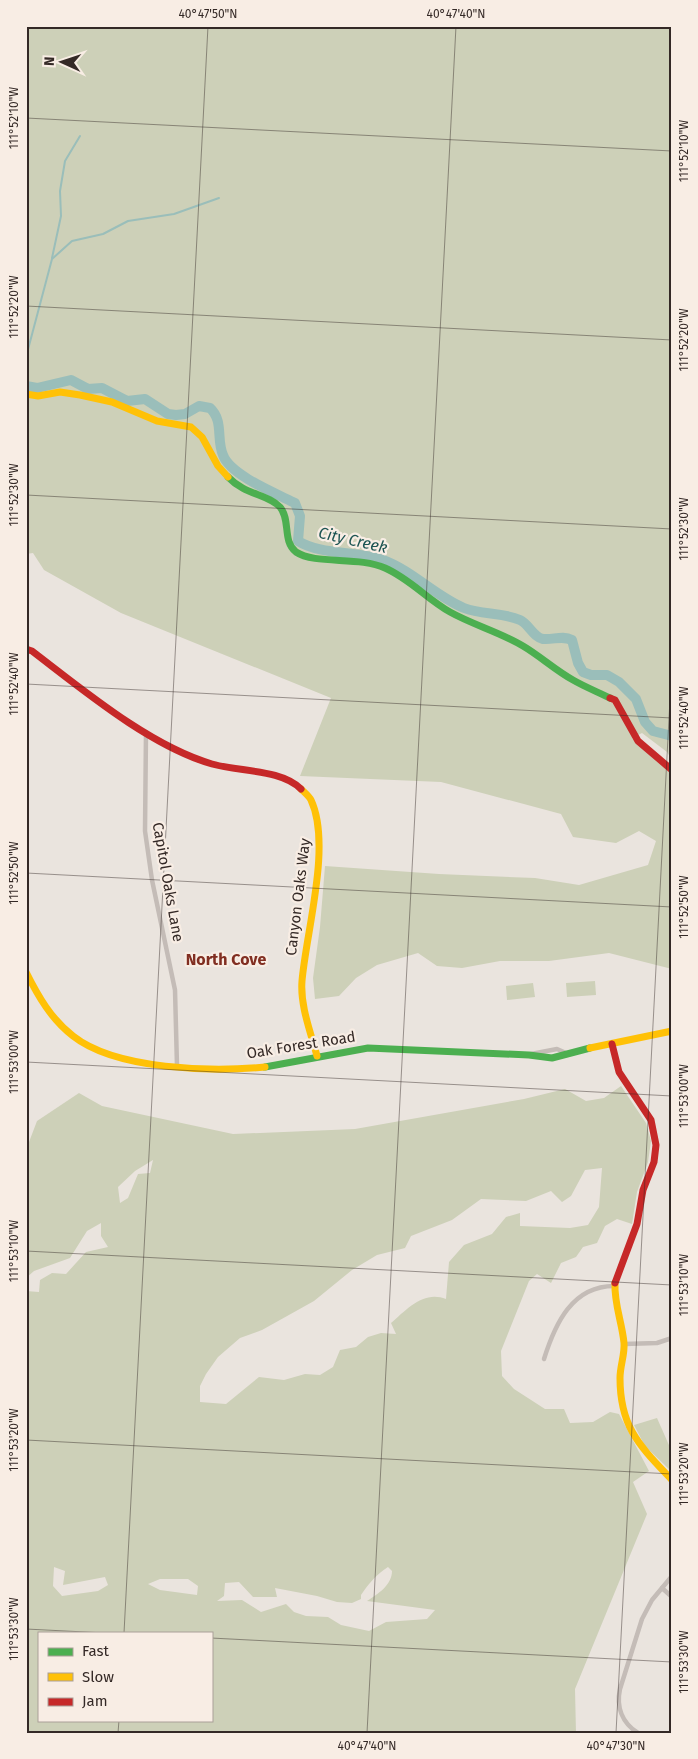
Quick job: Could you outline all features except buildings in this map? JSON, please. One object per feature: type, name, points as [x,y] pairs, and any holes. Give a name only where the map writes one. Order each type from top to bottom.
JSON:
[{"type":"street","points":[[26,394],[38,396],[60,392],[74,394],[104,400],[157,421],[191,427],[202,436],[218,466],[236,484],[248,492],[272,501],[282,508],[286,520],[288,541],[296,552],[313,558],[369,562],[394,572],[411,582],[450,612],[508,637],[542,657],[573,680],[609,696],[619,704],[638,740],[672,770]]},
{"type":"street","name":"Canyon Oaks Way","points":[[26,649],[32,651],[88,694],[182,753],[205,762],[243,771],[280,775],[296,784],[311,799],[320,832],[313,915],[304,961],[302,983],[305,1010],[317,1056]]},
{"type":"street","name":"Capitol Oaks Lane","points":[[146,732],[144,791],[146,840],[175,990],[177,1066]]},
{"type":"street","name":"Oak Forest Road","points":[[26,972],[40,1001],[57,1023],[90,1047],[113,1056],[140,1062],[177,1066],[253,1068],[286,1064],[342,1050],[368,1048],[529,1055],[546,1059],[558,1058],[566,1053],[672,1031]]},
{"type":"street","points":[[612,1044],[622,1078],[651,1120],[656,1145],[654,1162],[643,1190],[637,1224],[617,1271],[614,1286],[624,1344],[620,1390],[625,1417],[642,1449],[672,1480]]},
{"type":"street","points":[[544,1358],[553,1330],[569,1308],[592,1289],[614,1286]]},
{"type":"street","points":[[624,1344],[657,1342],[672,1338]]},
{"type":"street","points":[[638,1733],[621,1714],[619,1694],[642,1620],[652,1600],[672,1576]]},
{"type":"street","points":[[662,1588],[672,1598]]},
{"type":"green space","points":[[26,26],[672,26],[672,760],[667,752],[642,733],[632,738],[669,771],[672,769],[672,969],[609,953],[549,961],[500,961],[462,968],[437,966],[418,953],[377,965],[356,978],[339,996],[315,999],[313,978],[320,927],[325,866],[535,878],[579,885],[648,865],[656,841],[639,831],[616,843],[573,837],[561,814],[441,782],[300,776],[331,698],[121,613],[44,570],[33,553],[26,554]]},
{"type":"green space","points":[[595,981],[596,995],[567,997],[566,983]]},
{"type":"green space","points":[[533,983],[535,997],[507,1000],[506,986]]},
{"type":"green space","points":[[621,1086],[646,1123],[651,1141],[648,1162],[637,1192],[632,1224],[617,1219],[605,1226],[597,1243],[583,1247],[576,1257],[561,1263],[551,1283],[537,1274],[529,1281],[501,1351],[502,1376],[514,1389],[545,1409],[564,1409],[570,1423],[593,1422],[610,1412],[619,1414],[649,1471],[633,1482],[647,1514],[575,1689],[576,1733],[26,1733],[26,1291],[39,1292],[40,1280],[52,1273],[66,1274],[86,1252],[108,1247],[101,1236],[101,1223],[87,1231],[70,1258],[34,1271],[26,1278],[26,1150],[37,1121],[79,1093],[102,1106],[233,1134],[355,1129],[524,1099],[565,1089],[586,1101],[604,1098]],"holes":[[[153,1160],[150,1173],[138,1174],[128,1198],[120,1203],[118,1187],[135,1171]],[[602,1168],[599,1207],[588,1225],[570,1228],[520,1226],[520,1213],[506,1217],[492,1234],[464,1245],[449,1262],[446,1299],[430,1297],[416,1302],[391,1323],[396,1334],[381,1333],[368,1337],[356,1347],[340,1350],[333,1367],[320,1375],[305,1374],[284,1380],[259,1377],[226,1404],[200,1402],[200,1386],[218,1357],[240,1338],[262,1330],[314,1301],[352,1270],[377,1255],[405,1248],[411,1236],[452,1220],[481,1199],[526,1201],[551,1191],[562,1202],[571,1196],[585,1170]],[[54,1567],[65,1571],[63,1585],[105,1577],[108,1585],[98,1591],[62,1596],[53,1586]],[[388,1567],[392,1571],[390,1581],[380,1592],[367,1601],[435,1610],[427,1619],[386,1622],[369,1631],[341,1625],[328,1617],[306,1616],[294,1612],[286,1604],[261,1612],[242,1600],[217,1601],[224,1596],[225,1583],[239,1582],[253,1597],[277,1597],[275,1588],[337,1602],[352,1603],[361,1599],[361,1595],[373,1580]],[[160,1579],[188,1579],[198,1586],[197,1595],[160,1590],[148,1584]]]},
{"type":"green space","points":[[657,1418],[672,1452],[672,1472],[645,1446],[634,1425]]},
{"type":"waterway","points":[[52,258],[61,216],[60,191],[65,161],[80,136]]},
{"type":"waterway","points":[[26,357],[52,259],[72,241],[103,234],[128,221],[174,214],[219,198]]},
{"type":"waterway","name":"City Creek","points":[[26,386],[37,388],[71,380],[88,389],[102,388],[127,401],[145,399],[168,414],[185,414],[199,406],[210,408],[217,419],[221,449],[227,462],[244,477],[295,503],[300,516],[298,541],[317,549],[383,560],[404,570],[443,597],[464,608],[513,617],[526,624],[536,636],[543,639],[561,638],[572,640],[578,663],[583,672],[591,675],[607,675],[619,682],[636,699],[645,722],[653,731],[672,736]]},
{"type":"waterway","name":"City Creek","points":[[26,381],[27,387]]},
{"type":"traffic: fast","points":[[228,477],[235,483],[269,499],[280,507],[285,518],[289,542],[296,552],[314,558],[363,562],[385,568],[450,612],[514,641],[566,676],[610,698]]},
{"type":"traffic: fast","points":[[265,1067],[368,1048],[529,1055],[552,1058],[590,1048]]},
{"type":"traffic: slow","points":[[26,394],[38,396],[60,392],[80,395],[112,402],[157,421],[191,427],[202,437],[218,466],[228,477]]},
{"type":"traffic: slow","points":[[301,789],[311,800],[317,819],[319,840],[316,889],[302,981],[306,1019],[317,1056]]},
{"type":"traffic: slow","points":[[26,972],[40,998],[58,1022],[73,1036],[91,1047],[114,1056],[165,1066],[219,1069],[265,1067]]},
{"type":"traffic: slow","points":[[590,1048],[672,1031]]},
{"type":"traffic: slow","points":[[615,1283],[624,1343],[620,1378],[624,1410],[628,1423],[641,1446],[672,1480]]},
{"type":"traffic: jam","points":[[26,649],[32,651],[141,731],[165,744],[189,756],[212,764],[271,774],[283,778],[301,789]]},
{"type":"traffic: jam","points":[[610,698],[615,700],[638,741],[672,770]]},
{"type":"traffic: jam","points":[[612,1044],[619,1072],[651,1120],[656,1145],[654,1162],[643,1190],[637,1224],[615,1283]]},
{"type":"district","name":"North Cove","points":[[226,959]]}]
